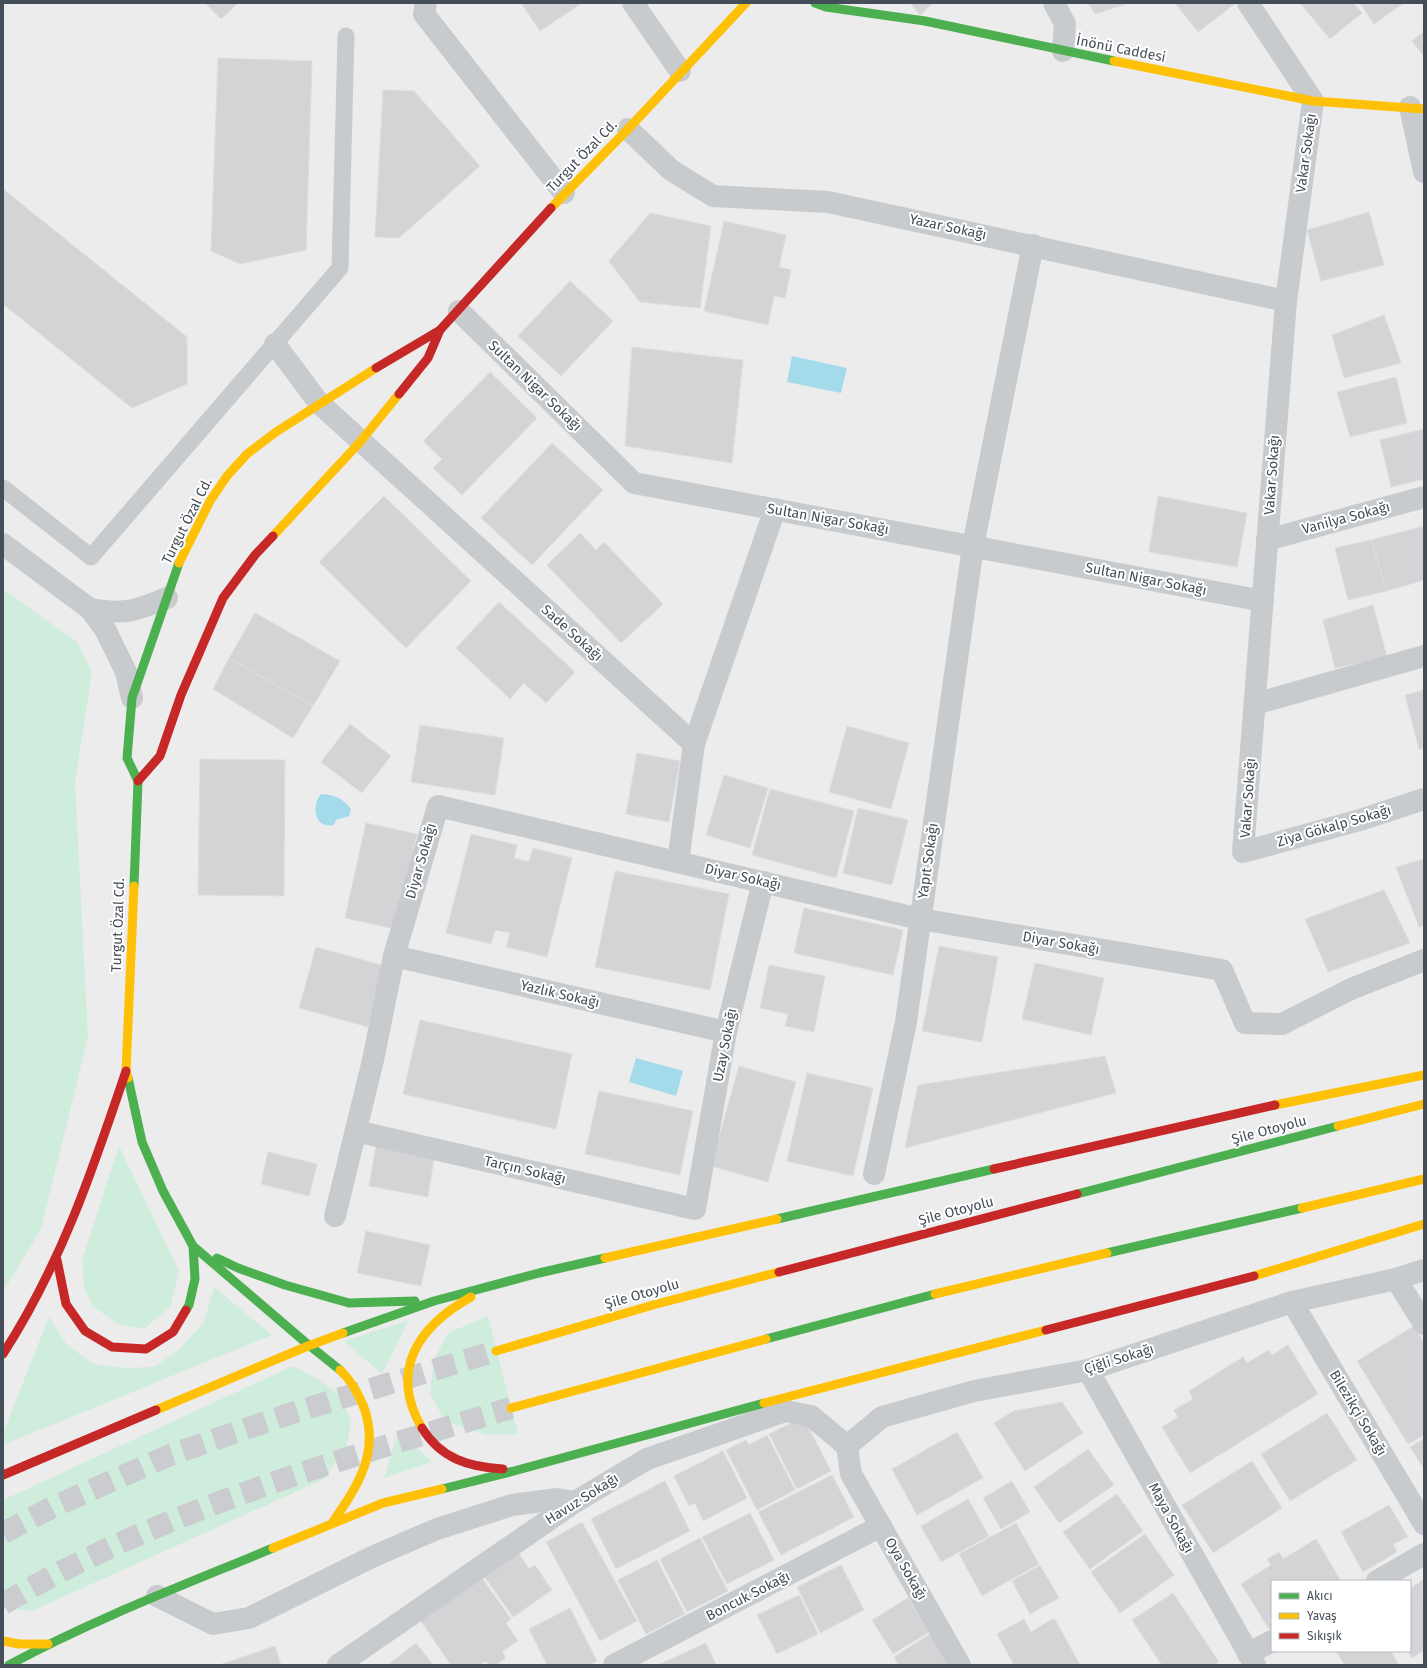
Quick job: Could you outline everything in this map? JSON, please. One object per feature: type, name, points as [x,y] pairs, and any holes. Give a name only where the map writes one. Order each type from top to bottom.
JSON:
[{"type":"main road","name":"Turgut Özal Cd.","points":[[126,1071],[138,781],[128,758],[132,698],[181,558],[210,501],[227,476],[247,454],[319,403],[407,348],[440,330],[459,311],[564,194],[628,129],[746,3]]},
{"type":"main road","name":"İnönü Caddesi","points":[[815,3],[826,7],[925,21],[1062,51],[1313,101],[1417,108]]},
{"type":"main road","name":"Turgut Özal Cd.","points":[[138,781],[160,756],[181,695],[223,598],[255,555],[360,442],[428,358],[440,330]]},
{"type":"main road","points":[[126,1071],[142,1142],[163,1191],[193,1246],[308,1346],[331,1362],[350,1380],[365,1408],[372,1436],[364,1472],[350,1499],[332,1523]]},
{"type":"main road","points":[[3,1354],[23,1325],[57,1260],[93,1167],[126,1071]]},
{"type":"main road","points":[[3,1475],[308,1346],[434,1301],[539,1273],[1247,1110],[1424,1075]]},
{"type":"main road","name":"Şile Otoyolu","points":[[496,1351],[653,1305],[1424,1104]]},
{"type":"main road","points":[[511,1408],[942,1292],[1424,1179]]},
{"type":"main road","points":[[9,1665],[48,1644],[157,1596],[383,1503],[514,1471],[729,1412],[1226,1284],[1424,1224]]},
{"type":"main road","points":[[57,1260],[66,1304],[85,1331],[112,1347],[146,1349],[173,1332],[189,1305],[195,1279],[193,1246]]},
{"type":"main road","points":[[193,1246],[238,1268],[278,1283],[349,1303],[434,1301]]},
{"type":"main road","points":[[499,1284],[466,1300],[444,1316],[426,1332],[417,1345],[409,1364],[409,1386],[412,1405],[422,1429],[433,1443],[447,1455],[458,1461],[475,1466],[514,1471]]},
{"type":"main road","points":[[3,1641],[19,1644],[48,1644]]},
{"type":"street","points":[[426,3],[424,14],[564,194]]},
{"type":"street","points":[[634,3],[680,72]]},
{"type":"street","points":[[1054,3],[1065,24],[1062,51]]},
{"type":"street","points":[[1248,3],[1313,101]]},
{"type":"street","name":"Vakar Sokağı","points":[[1243,852],[1286,301],[1313,101]]},
{"type":"street","points":[[1417,108],[1424,172]]},
{"type":"street","name":"Yazar Sokağı","points":[[628,129],[671,170],[714,196],[828,202],[1286,301]]},
{"type":"street","name":"Yapıt Sokağı","points":[[874,1174],[906,1022],[972,546],[1032,245]]},
{"type":"street","name":"Sultan Nigar Sokağı","points":[[459,311],[634,483],[1263,601]]},
{"type":"street","name":"Sade Sokağı","points":[[275,344],[319,403],[360,442],[694,744]]},
{"type":"street","name":"Vanilya Sokağı","points":[[1268,540],[1424,497]]},
{"type":"street","points":[[678,862],[694,744],[775,510]]},
{"type":"street","points":[[3,544],[90,608],[105,629],[126,672],[132,698]]},
{"type":"street","points":[[90,608],[110,612],[133,611],[167,598]]},
{"type":"street","points":[[1255,704],[1424,656]]},
{"type":"street","name":"Ziya Gökalp Sokağı","points":[[1243,852],[1360,820],[1424,799]]},
{"type":"street","name":"Diyar Sokağı","points":[[335,1216],[374,1060],[394,956],[438,806],[920,919],[1222,970],[1245,1022],[1282,1024],[1351,989],[1424,960]]},
{"type":"street","name":"Uzay Sokağı","points":[[694,1209],[726,1032],[763,882]]},
{"type":"street","name":"Yazlık Sokağı","points":[[394,956],[726,1032]]},
{"type":"street","name":"Tarçın Sokağı","points":[[356,1131],[694,1209]]},
{"type":"street","name":"Çiğli Sokağı","points":[[847,1446],[882,1417],[974,1391],[1088,1370],[1292,1302],[1424,1270]]},
{"type":"street","points":[[1396,1278],[1424,1324]]},
{"type":"street","name":"Bilezikçi Sokağı","points":[[1292,1302],[1424,1524]]},
{"type":"street","name":"Maya Sokağı","points":[[1088,1370],[1251,1660]]},
{"type":"street","name":"Havuz Sokağı","points":[[338,1665],[575,1502],[647,1460],[785,1411],[811,1416],[847,1446]]},
{"type":"street","name":"Oya Sokağı","points":[[847,1446],[851,1474],[960,1665]]},
{"type":"street","points":[[157,1596],[213,1624],[249,1618],[372,1558],[437,1529],[512,1505],[557,1499],[575,1502]]},
{"type":"street","name":"Boncuk Sokağı","points":[[614,1665],[881,1526]]},
{"type":"street","points":[[1379,1580],[1424,1554]]},
{"type":"street","points":[[1251,1660],[1271,1642]]},
{"type":"lane","points":[[3,488],[91,557],[340,268],[346,36]]},
{"type":"green space","points":[[3,589],[77,642],[92,672],[75,783],[88,1037],[41,1229],[3,1292]]},
{"type":"green space","points":[[119,1146],[179,1271],[170,1307],[144,1329],[120,1325],[92,1306],[84,1286],[82,1260]]},
{"type":"green space","points":[[214,1287],[272,1335],[3,1445],[3,1433],[49,1317],[67,1345],[94,1364],[125,1368],[154,1367],[180,1349],[204,1322]]},
{"type":"green space","points":[[488,1316],[518,1434],[486,1435],[445,1421],[430,1393],[434,1359],[448,1333]]},
{"type":"green space","points":[[409,1320],[382,1374],[344,1341]]},
{"type":"green space","points":[[293,1366],[318,1379],[338,1394],[351,1420],[347,1446],[324,1479],[32,1611],[3,1608],[3,1500]]},
{"type":"green space","points":[[399,1430],[432,1462],[384,1478]]},
{"type":"water","points":[[792,356],[847,368],[841,393],[787,382]]},
{"type":"water","points":[[321,794],[334,796],[345,802],[351,809],[349,816],[336,820],[334,825],[322,824],[316,816],[315,810]]},
{"type":"water","points":[[636,1058],[683,1071],[676,1096],[629,1082]]},
{"type":"building","points":[[205,3],[238,3],[221,19]]},
{"type":"building","points":[[521,3],[582,3],[540,31]]},
{"type":"building","points":[[910,3],[933,3],[920,15]]},
{"type":"building","points":[[1088,3],[1129,3],[1095,14]]},
{"type":"building","points":[[1175,3],[1236,3],[1198,32]]},
{"type":"building","points":[[1300,3],[1353,3],[1362,13],[1330,39]]},
{"type":"building","points":[[1360,3],[1404,3],[1374,24]]},
{"type":"building","points":[[1424,31],[1424,56],[1412,41]]},
{"type":"building","points":[[218,58],[312,61],[306,250],[240,264],[211,251]]},
{"type":"building","points":[[383,90],[414,91],[480,166],[399,238],[375,237]]},
{"type":"building","points":[[3,189],[187,337],[187,384],[132,408],[3,304]]},
{"type":"building","points":[[1369,212],[1384,265],[1321,281],[1307,230]]},
{"type":"building","points":[[650,213],[711,226],[700,308],[640,302],[609,261]]},
{"type":"building","points":[[724,221],[786,235],[779,267],[791,270],[785,298],[774,296],[768,325],[704,311]]},
{"type":"building","points":[[570,281],[613,321],[561,376],[518,336]]},
{"type":"building","points":[[1384,315],[1401,363],[1344,378],[1332,335]]},
{"type":"building","points":[[632,347],[743,360],[732,463],[625,446]]},
{"type":"building","points":[[490,372],[537,418],[462,495],[433,468],[442,459],[423,441]]},
{"type":"building","points":[[1396,377],[1407,423],[1350,437],[1337,392]]},
{"type":"building","points":[[1424,429],[1424,479],[1391,487],[1380,440]]},
{"type":"building","points":[[552,443],[603,490],[532,565],[481,518]]},
{"type":"building","points":[[384,496],[471,581],[406,648],[319,562]]},
{"type":"building","points":[[1158,496],[1247,513],[1237,567],[1149,552]]},
{"type":"building","points":[[1424,526],[1424,580],[1387,591],[1371,540]]},
{"type":"building","points":[[580,533],[596,550],[604,542],[663,604],[621,643],[547,565]]},
{"type":"building","points":[[1371,540],[1387,591],[1348,600],[1335,548]]},
{"type":"building","points":[[499,602],[575,672],[546,703],[524,683],[510,699],[456,648]]},
{"type":"building","points":[[1373,605],[1387,657],[1335,668],[1323,620]]},
{"type":"building","points":[[255,613],[340,661],[313,706],[229,658]]},
{"type":"building","points":[[229,658],[313,706],[293,738],[213,689]]},
{"type":"building","points":[[1424,690],[1424,748],[1419,749],[1405,695]]},
{"type":"building","points":[[350,724],[391,756],[362,793],[321,762]]},
{"type":"building","points":[[420,725],[504,738],[495,795],[411,782]]},
{"type":"building","points":[[847,726],[909,743],[891,809],[829,792]]},
{"type":"building","points":[[637,753],[680,761],[669,822],[626,814]]},
{"type":"building","points":[[200,759],[285,760],[284,896],[198,895]]},
{"type":"building","points":[[724,775],[768,788],[750,848],[706,835]]},
{"type":"building","points":[[770,789],[854,811],[836,878],[752,855]]},
{"type":"building","points":[[858,808],[908,820],[892,885],[843,873]]},
{"type":"building","points":[[366,823],[417,834],[396,929],[345,918]]},
{"type":"building","points":[[471,834],[517,845],[514,858],[529,862],[533,848],[572,858],[547,957],[506,947],[510,933],[495,930],[491,944],[446,933]]},
{"type":"building","points":[[1424,859],[1424,925],[1419,927],[1396,867]]},
{"type":"building","points":[[615,871],[729,894],[710,990],[595,967]]},
{"type":"building","points":[[1384,890],[1410,943],[1328,972],[1305,919]]},
{"type":"building","points":[[804,908],[903,930],[893,975],[794,953]]},
{"type":"building","points":[[939,946],[998,957],[982,1042],[922,1031]]},
{"type":"building","points":[[316,947],[385,966],[368,1027],[299,1008]]},
{"type":"building","points":[[1035,963],[1104,978],[1091,1035],[1022,1019]]},
{"type":"building","points":[[769,965],[825,976],[814,1032],[785,1026],[788,1014],[760,1008]]},
{"type":"building","points":[[420,1020],[572,1054],[556,1129],[403,1094]]},
{"type":"building","points":[[1105,1056],[1116,1093],[905,1148],[918,1085]]},
{"type":"building","points":[[739,1066],[796,1082],[768,1182],[711,1166]]},
{"type":"building","points":[[807,1073],[873,1088],[853,1176],[787,1161]]},
{"type":"building","points":[[599,1091],[693,1111],[680,1175],[585,1154]]},
{"type":"building","points":[[377,1140],[435,1151],[428,1197],[369,1186]]},
{"type":"building","points":[[268,1152],[317,1164],[309,1196],[261,1184]]},
{"type":"building","points":[[366,1231],[430,1245],[421,1286],[357,1273]]},
{"type":"building","points":[[1414,1326],[1424,1343],[1424,1435],[1408,1444],[1357,1361]]},
{"type":"building","points":[[1288,1345],[1318,1394],[1190,1473],[1162,1427],[1178,1417],[1174,1410],[1193,1399],[1189,1391],[1243,1357],[1247,1363],[1269,1350],[1272,1355]]},
{"type":"building","points":[[1062,1402],[1083,1433],[1025,1471],[994,1423],[1014,1411]]},
{"type":"building","points":[[1327,1413],[1357,1460],[1290,1501],[1261,1454]]},
{"type":"building","points":[[803,1417],[831,1471],[797,1489],[769,1434]]},
{"type":"building","points":[[957,1432],[983,1478],[917,1515],[892,1469]]},
{"type":"building","points":[[767,1435],[795,1490],[757,1510],[726,1450],[746,1440],[749,1445]]},
{"type":"building","points":[[1424,1439],[1424,1469],[1410,1447]]},
{"type":"building","points":[[1088,1449],[1114,1485],[1059,1523],[1034,1487]]},
{"type":"building","points":[[723,1451],[747,1498],[703,1521],[695,1503],[689,1506],[674,1476]]},
{"type":"building","points":[[1252,1461],[1282,1508],[1213,1553],[1182,1505]]},
{"type":"building","points":[[832,1475],[854,1517],[781,1555],[758,1512]]},
{"type":"building","points":[[665,1481],[690,1531],[616,1569],[591,1519]]},
{"type":"building","points":[[1012,1481],[1030,1512],[1001,1529],[983,1498]]},
{"type":"building","points":[[1117,1494],[1143,1531],[1090,1569],[1063,1532]]},
{"type":"building","points":[[968,1499],[989,1536],[941,1562],[921,1526]]},
{"type":"building","points":[[1389,1505],[1408,1537],[1393,1544],[1397,1552],[1363,1572],[1341,1532]]},
{"type":"building","points":[[750,1513],[774,1560],[727,1584],[702,1537]]},
{"type":"building","points":[[582,1522],[637,1621],[600,1641],[546,1542]]},
{"type":"building","points":[[1016,1523],[1039,1564],[982,1596],[959,1554]]},
{"type":"building","points":[[1145,1534],[1174,1575],[1120,1613],[1091,1572]]},
{"type":"building","points":[[700,1538],[728,1591],[687,1612],[660,1559]]},
{"type":"building","points":[[1316,1539],[1340,1580],[1271,1580],[1271,1628],[1269,1629],[1241,1584],[1271,1565],[1267,1559],[1279,1552],[1283,1559]]},
{"type":"building","points":[[518,1552],[529,1569],[535,1565],[552,1590],[513,1617],[484,1576]]},
{"type":"building","points":[[657,1560],[685,1614],[646,1634],[618,1580]]},
{"type":"building","points":[[841,1565],[864,1610],[820,1633],[797,1587]]},
{"type":"building","points":[[1040,1565],[1059,1598],[1030,1614],[1012,1581]]},
{"type":"building","points":[[482,1578],[511,1619],[506,1623],[518,1641],[502,1652],[506,1658],[496,1665],[489,1665],[486,1661],[479,1665],[451,1665],[420,1620]]},
{"type":"building","points":[[1423,1580],[1424,1650],[1412,1658],[1409,1652],[1411,1652],[1411,1587]]},
{"type":"building","points":[[1173,1593],[1219,1662],[1214,1665],[1162,1665],[1132,1620]]},
{"type":"building","points":[[799,1595],[818,1634],[777,1654],[757,1615]]},
{"type":"building","points":[[908,1598],[929,1632],[893,1654],[872,1620]]},
{"type":"building","points":[[570,1608],[597,1661],[590,1665],[547,1665],[529,1629]]},
{"type":"building","points":[[1054,1618],[1080,1665],[1014,1665],[997,1634],[1024,1619],[1031,1632]]},
{"type":"building","points":[[930,1634],[949,1665],[899,1665],[894,1657]]},
{"type":"building","points":[[416,1643],[433,1665],[388,1665]]},
{"type":"building","points":[[706,1643],[716,1665],[658,1665]]},
{"type":"building","points":[[275,1646],[281,1665],[219,1665]]},
{"type":"building","points":[[1337,1652],[1392,1652],[1398,1664],[1345,1665]]},
{"type":"tunnel","points":[[3,1533],[53,1507],[170,1455],[289,1414],[496,1351]]},
{"type":"tunnel","points":[[3,1604],[62,1571],[124,1541],[186,1515],[316,1468],[511,1408]]},
{"type":"traffic: fast","points":[[815,3],[826,7],[925,21],[1114,61]]},
{"type":"traffic: fast","points":[[134,886],[138,781],[127,758],[132,698],[179,563]]},
{"type":"traffic: fast","points":[[128,1078],[142,1142],[163,1191],[193,1246],[195,1279],[189,1305],[186,1310]]},
{"type":"traffic: fast","points":[[1077,1194],[1338,1126]]},
{"type":"traffic: fast","points":[[777,1219],[994,1169]]},
{"type":"traffic: fast","points":[[1107,1253],[1302,1208]]},
{"type":"traffic: fast","points":[[193,1246],[340,1370]]},
{"type":"traffic: fast","points":[[217,1258],[238,1268],[285,1285],[349,1303],[415,1301]]},
{"type":"traffic: fast","points":[[343,1333],[434,1301],[539,1273],[605,1258]]},
{"type":"traffic: fast","points":[[766,1339],[935,1294]]},
{"type":"traffic: fast","points":[[442,1489],[764,1403]]},
{"type":"traffic: fast","points":[[9,1665],[41,1648],[106,1618],[273,1548]]},
{"type":"traffic: slow","points":[[551,208],[628,129],[746,3]]},
{"type":"traffic: slow","points":[[1114,61],[1313,101],[1424,109]]},
{"type":"traffic: slow","points":[[179,563],[210,501],[227,476],[247,454],[276,432],[376,368]]},
{"type":"traffic: slow","points":[[273,536],[360,442],[399,394]]},
{"type":"traffic: slow","points":[[128,1078],[126,1071],[134,886]]},
{"type":"traffic: slow","points":[[1275,1105],[1424,1075]]},
{"type":"traffic: slow","points":[[1338,1126],[1424,1104]]},
{"type":"traffic: slow","points":[[1302,1208],[1424,1179]]},
{"type":"traffic: slow","points":[[605,1258],[777,1219]]},
{"type":"traffic: slow","points":[[1254,1276],[1424,1224]]},
{"type":"traffic: slow","points":[[935,1294],[1107,1253]]},
{"type":"traffic: slow","points":[[496,1351],[653,1305],[779,1272]]},
{"type":"traffic: slow","points":[[422,1428],[412,1407],[408,1387],[409,1369],[414,1352],[424,1336],[437,1322],[471,1297]]},
{"type":"traffic: slow","points":[[764,1403],[1046,1330]]},
{"type":"traffic: slow","points":[[156,1410],[308,1346],[343,1333]]},
{"type":"traffic: slow","points":[[511,1408],[766,1339]]},
{"type":"traffic: slow","points":[[332,1523],[358,1482],[368,1453],[369,1438],[368,1422],[363,1405],[353,1386],[340,1370]]},
{"type":"traffic: slow","points":[[273,1548],[383,1503],[442,1489]]},
{"type":"traffic: slow","points":[[3,1641],[19,1644],[48,1644]]},
{"type":"traffic: jam","points":[[376,368],[440,330],[551,208]]},
{"type":"traffic: jam","points":[[399,394],[428,358],[440,330]]},
{"type":"traffic: jam","points":[[138,781],[160,756],[181,695],[223,598],[255,555],[273,536]]},
{"type":"traffic: jam","points":[[3,1354],[24,1320],[42,1286],[74,1217],[101,1145],[126,1071]]},
{"type":"traffic: jam","points":[[994,1169],[1275,1105]]},
{"type":"traffic: jam","points":[[779,1272],[1077,1194]]},
{"type":"traffic: jam","points":[[57,1260],[66,1304],[85,1331],[112,1347],[146,1349],[173,1332],[186,1310]]},
{"type":"traffic: jam","points":[[1046,1330],[1254,1276]]},
{"type":"traffic: jam","points":[[3,1475],[156,1410]]},
{"type":"traffic: jam","points":[[422,1428],[430,1439],[447,1454],[467,1463],[503,1469]]}]
